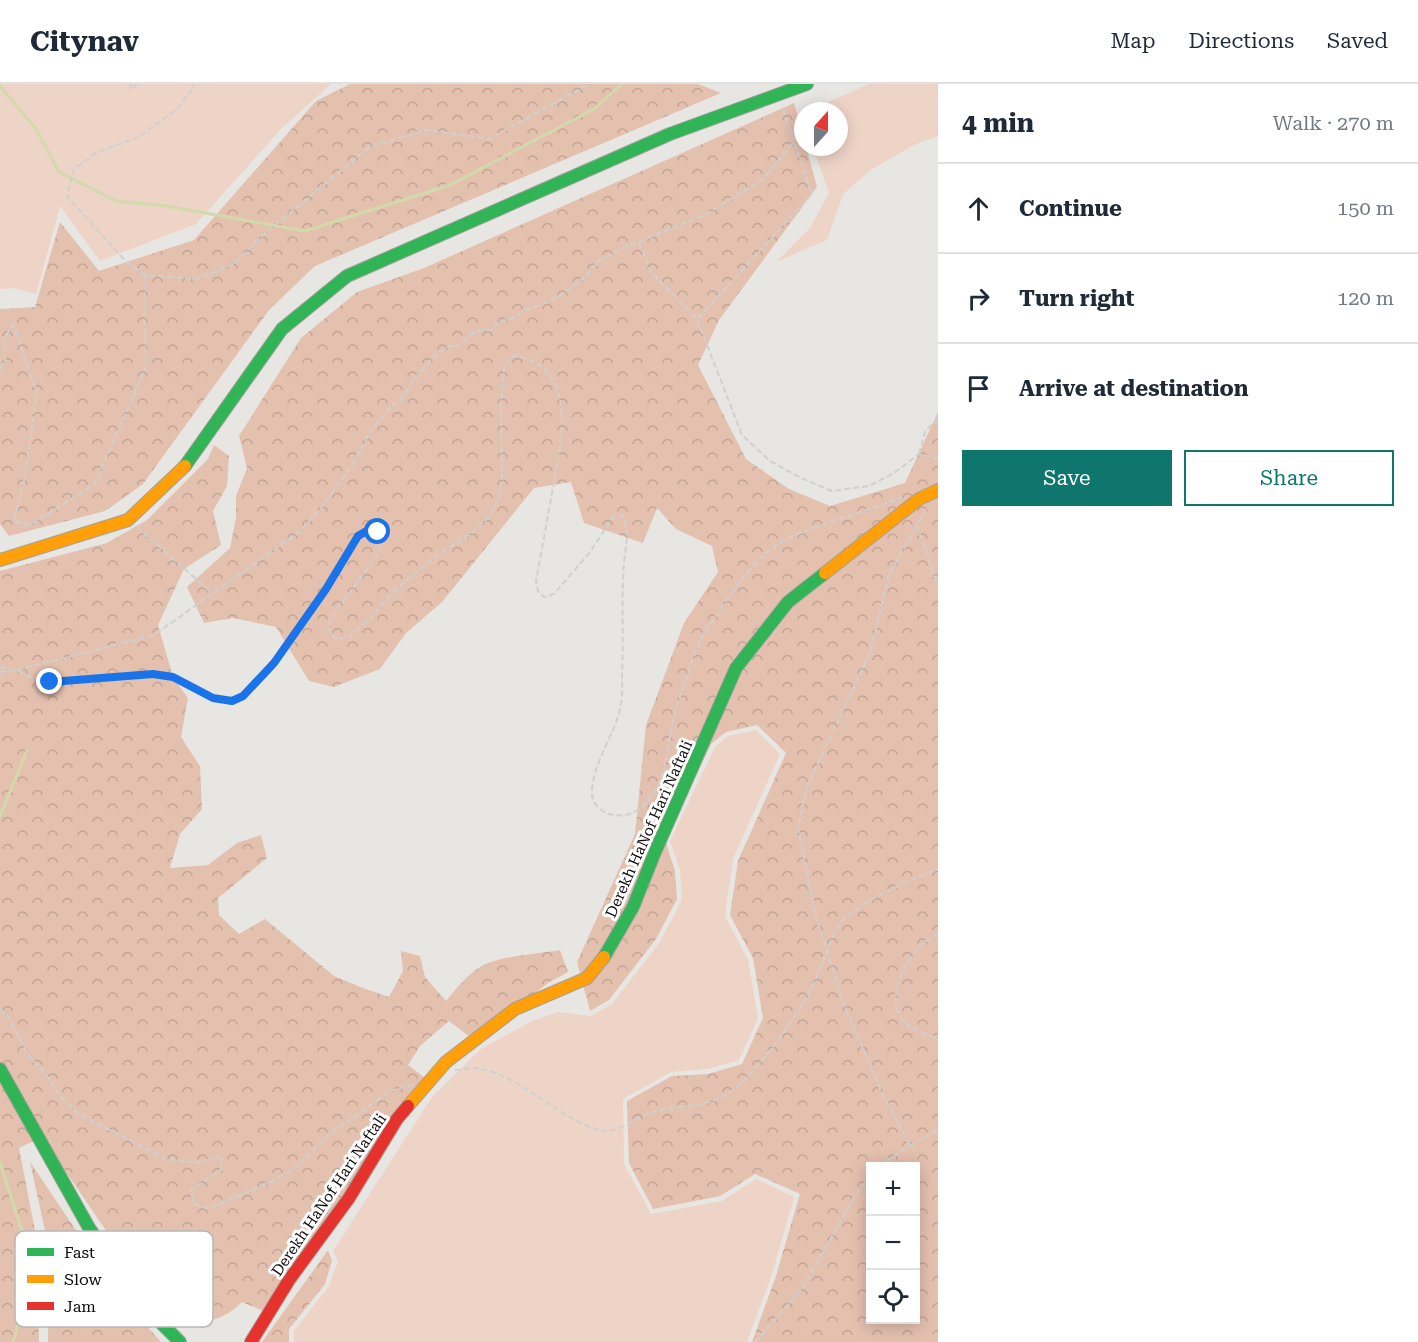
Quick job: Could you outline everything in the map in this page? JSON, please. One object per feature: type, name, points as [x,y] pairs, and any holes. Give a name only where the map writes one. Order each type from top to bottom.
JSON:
[{"type":"street","points":[[0,560],[128,520],[184,467],[282,329],[347,276],[670,134],[807,84]]},
{"type":"street","name":"Derekh HaNof Hari Naftali","points":[[251,1342],[289,1280],[349,1198],[397,1119],[446,1062],[515,1009],[587,978],[607,954],[633,907],[736,668],[788,602],[919,499],[938,490]]},
{"type":"street","points":[[0,1069],[91,1231]]},
{"type":"street","points":[[165,1327],[180,1342]]},
{"type":"path","points":[[130,84],[131,90],[137,84]]},
{"type":"path","points":[[192,84],[194,87],[177,110],[139,138],[97,152],[74,169],[67,196],[126,262],[146,275],[197,279],[234,264],[261,237],[369,147],[426,130],[489,139],[589,84]]},
{"type":"path","points":[[0,672],[154,635],[299,532],[320,509],[351,467],[370,430],[393,405],[400,401],[414,378],[438,353],[448,346],[457,346],[476,331],[491,330],[497,323],[513,318],[523,310],[557,298],[585,278],[599,261],[625,247],[705,215],[762,180],[794,142],[778,94]]},
{"type":"path","points":[[697,318],[812,194],[799,156]]},
{"type":"path","points":[[639,242],[651,272],[697,318],[742,435],[770,461],[801,478],[832,491],[869,486],[894,473],[919,454],[925,432],[938,418]]},
{"type":"path","points":[[0,369],[5,361],[4,338],[13,325],[37,392],[25,476],[14,521],[30,525],[94,485],[146,367],[144,311],[146,275]]},
{"type":"path","points":[[0,668],[16,670],[50,682],[153,674],[173,677],[213,698],[232,701],[243,696],[274,663],[326,589],[358,536],[370,529],[378,532],[381,540],[379,553],[332,616],[328,627],[331,635],[338,639],[349,637],[371,618],[392,593],[436,556],[472,533],[490,516],[498,499],[502,479],[501,403],[504,370],[507,361],[516,354],[534,360],[548,372],[556,385],[562,414],[561,440],[536,581],[537,591],[544,597],[554,594],[590,552],[613,517],[622,515],[627,524],[623,581],[621,704],[591,792],[598,808],[608,814],[620,816],[633,813],[641,808],[656,790],[673,716],[702,637],[742,578],[760,560],[789,538],[839,518],[874,509],[903,496]]},
{"type":"path","points":[[919,454],[938,459]]},
{"type":"path","points":[[910,1145],[883,1095],[846,1010],[816,916],[798,828],[806,789],[870,653],[889,574],[928,505]]},
{"type":"path","points":[[128,520],[151,537],[212,593]]},
{"type":"path","points":[[916,526],[938,586]]},
{"type":"path","points":[[449,1071],[480,1068],[500,1074],[568,1117],[595,1129],[609,1131],[652,1112],[699,1106],[732,1091],[747,1077],[775,1043],[811,989],[841,922],[852,912],[912,878],[938,869]]},
{"type":"path","points":[[938,933],[920,946],[906,966],[896,995],[902,1020],[919,1032],[938,1039]]},
{"type":"path","points":[[0,1009],[8,1017],[29,1056],[48,1076],[61,1097],[79,1114],[166,1159],[197,1163],[221,1156],[221,1170],[191,1190],[193,1203],[205,1208],[215,1206],[296,1167],[327,1136],[390,1091],[411,1083],[428,1084]]},
{"type":"path","points":[[885,1162],[938,1129]]},
{"type":"path","points":[[755,1342],[803,1288],[853,1198],[866,1181]]},
{"type":"shaded area","points":[[0,84],[331,84],[281,129],[196,224],[100,261],[60,206],[36,294],[14,288],[0,289]]},
{"type":"shaded area","points":[[869,84],[938,84],[938,136],[916,144],[872,169],[843,194],[827,240],[776,262],[810,228],[829,193],[816,156],[848,156],[848,102],[828,102]]},
{"type":"shaded area","points":[[756,730],[780,754],[733,859],[725,916],[748,960],[758,1018],[739,1060],[708,1069],[671,1072],[623,1099],[624,1164],[651,1214],[722,1201],[756,1179],[794,1197],[772,1274],[747,1342],[294,1342],[294,1331],[329,1286],[338,1261],[333,1251],[432,1097],[481,1049],[532,1021],[558,1012],[591,1016],[612,1004],[660,942],[682,900],[680,870],[670,841],[715,747],[728,736]]},
{"type":"green space","points":[[350,84],[698,84],[721,93],[315,266],[269,310],[143,484],[105,511],[9,536],[0,524],[0,309],[35,307],[60,222],[99,271],[194,240],[316,101]]},
{"type":"green space","points":[[794,103],[794,156],[808,156],[817,187],[719,320],[698,365],[746,459],[789,489],[830,506],[905,483],[938,412],[938,1342],[752,1342],[776,1276],[800,1194],[755,1174],[720,1196],[653,1209],[629,1163],[627,1101],[672,1076],[708,1074],[742,1064],[763,1018],[753,958],[730,915],[738,861],[786,753],[757,725],[726,732],[711,744],[665,840],[675,871],[677,899],[656,939],[609,1000],[590,1011],[577,962],[635,834],[646,725],[684,623],[718,572],[712,546],[676,529],[657,508],[643,543],[584,523],[571,482],[534,488],[442,602],[406,633],[380,669],[334,687],[309,681],[276,627],[233,618],[204,623],[187,587],[230,548],[236,517],[236,496],[247,468],[239,436],[301,338],[357,292],[424,268]]},
{"type":"green space","points":[[214,445],[229,456],[227,486],[213,511],[221,545],[184,569],[158,625],[173,677],[188,698],[181,737],[200,766],[202,809],[180,834],[170,868],[208,865],[237,843],[261,835],[267,858],[218,898],[219,915],[239,934],[265,919],[334,976],[389,997],[403,971],[401,951],[420,956],[425,977],[446,1001],[475,970],[497,960],[560,950],[568,972],[548,983],[483,1034],[471,1038],[449,1021],[420,1046],[408,1065],[425,1078],[266,1312],[242,1302],[231,1311],[213,1319],[213,1231],[106,1231],[53,1153],[44,1136],[19,1148],[35,1231],[15,1231],[15,1327],[39,1327],[39,1342],[0,1342],[0,571],[107,543],[147,520],[208,459]]},
{"type":"green space","points":[[30,1162],[77,1231],[45,1231]]},
{"type":"green space","points":[[328,1250],[332,1261],[325,1284],[289,1329],[289,1342],[262,1342]]},
{"type":"green space","points":[[48,1327],[148,1327],[161,1342],[48,1342]]},
{"type":"waterway","points":[[0,86],[36,129],[59,172],[116,201],[166,206],[305,231],[450,185],[594,109],[622,84]]},
{"type":"waterway","points":[[0,816],[27,751]]},
{"type":"waterway","points":[[0,1162],[22,1231]]},
{"type":"waterway","points":[[13,1342],[17,1327]]},
{"type":"traffic: fast","points":[[185,466],[282,329],[347,276],[670,134],[807,84]]},
{"type":"traffic: fast","points":[[604,957],[633,907],[736,668],[788,602],[825,573]]},
{"type":"traffic: fast","points":[[0,1069],[91,1231]]},
{"type":"traffic: fast","points":[[165,1327],[180,1342]]},
{"type":"traffic: slow","points":[[0,560],[128,520],[185,466]]},
{"type":"traffic: slow","points":[[825,573],[919,499],[938,490]]},
{"type":"traffic: slow","points":[[408,1106],[446,1062],[515,1009],[587,978],[604,957]]},
{"type":"traffic: jam","points":[[251,1342],[289,1280],[349,1198],[397,1119],[408,1106]]},
{"type":"route","points":[[50,682],[153,674],[173,677],[213,698],[232,701],[243,696],[274,663],[326,589],[358,536],[370,529],[378,532]]}]
